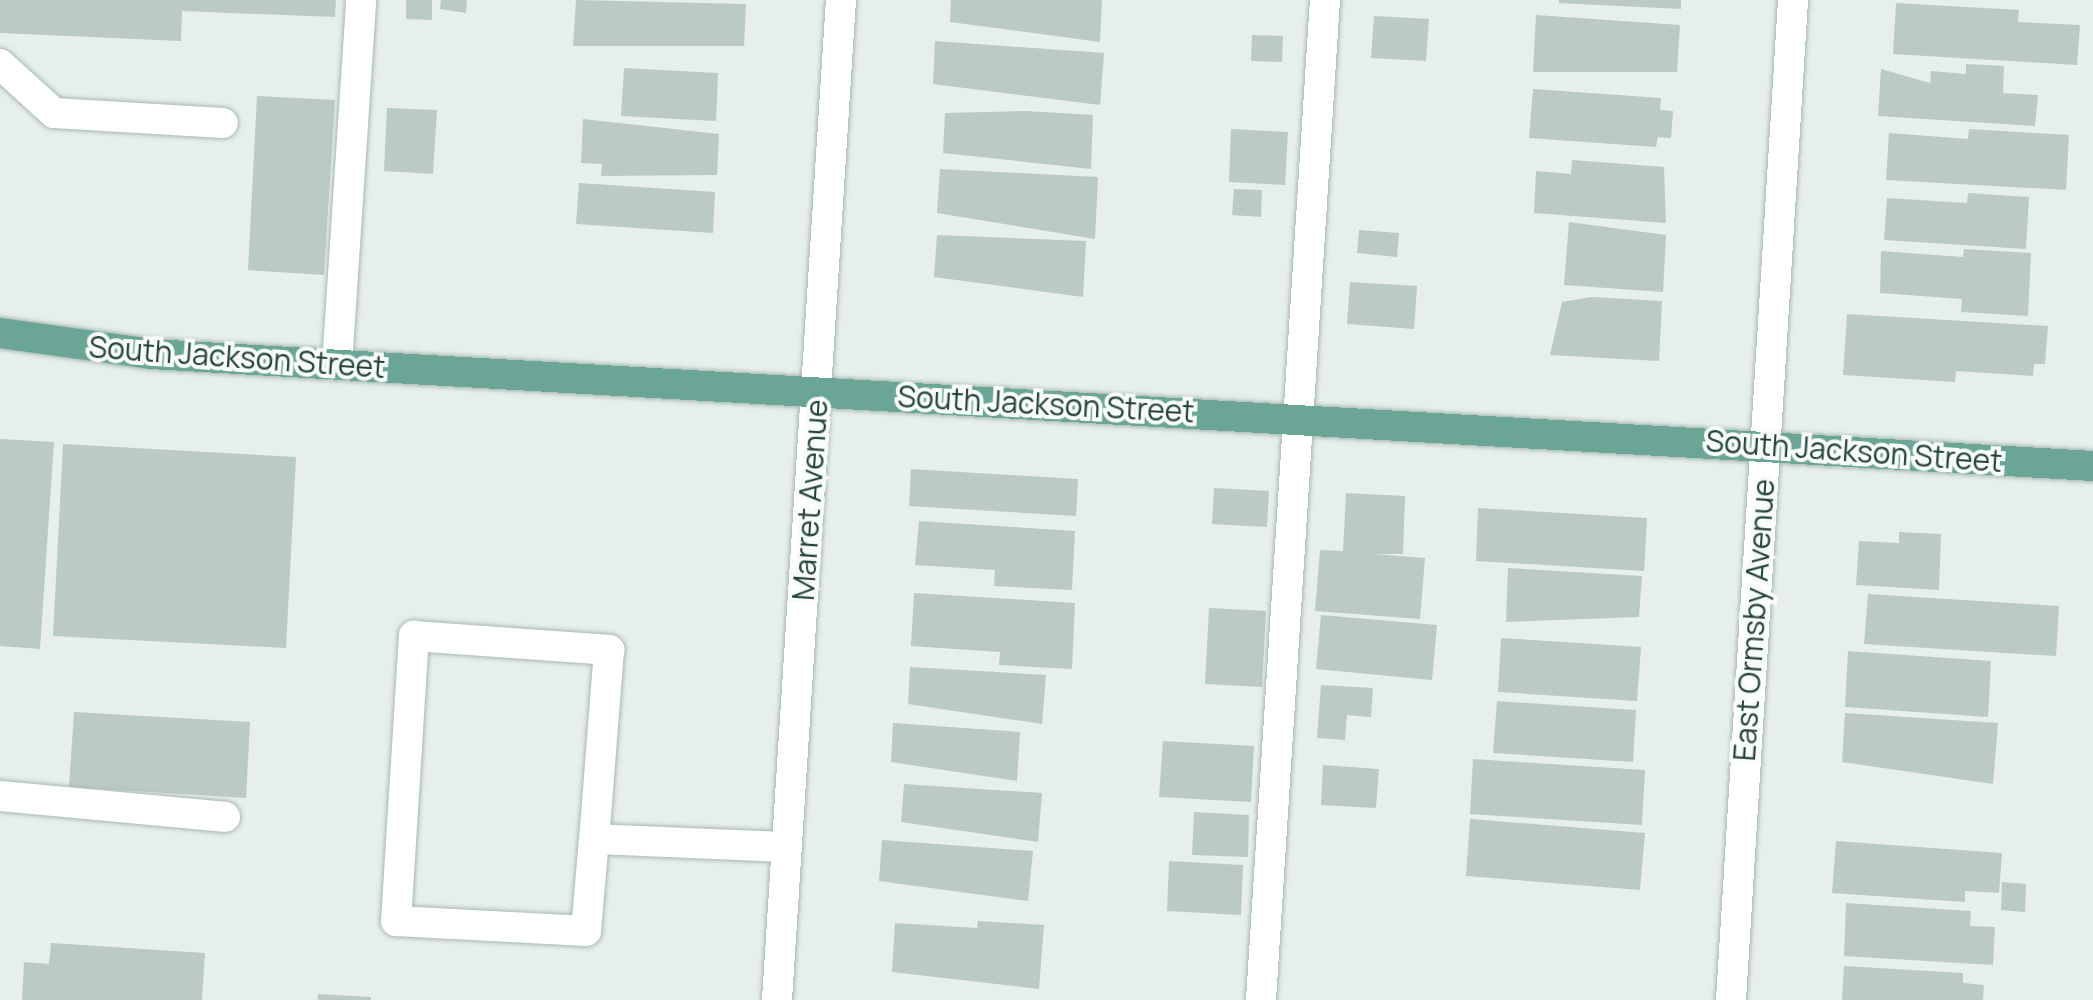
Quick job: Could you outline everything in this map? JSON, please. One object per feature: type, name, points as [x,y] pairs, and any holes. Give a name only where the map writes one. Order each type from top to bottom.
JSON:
[{"type":"main road","name":"South Jackson Street","points":[[0,333],[151,354],[1765,444],[2093,466]]},
{"type":"street","points":[[337,364],[361,0]]},
{"type":"street","name":"Marret Avenue","points":[[776,1000],[841,0]]},
{"type":"street","points":[[1261,1000],[1325,0]]},
{"type":"street","name":"East Ormsby Avenue","points":[[1731,1000],[1793,0]]},
{"type":"street","points":[[0,64],[54,113],[223,123]]},
{"type":"street","points":[[414,636],[609,650],[594,840],[586,931],[396,921],[414,636]]},
{"type":"street","points":[[0,796],[225,817]]},
{"type":"street","points":[[594,840],[787,847]]},
{"type":"building","points":[[0,0],[336,0],[335,17],[182,11],[181,41],[0,33]]},
{"type":"building","points":[[406,0],[432,0],[432,20],[406,19]]},
{"type":"building","points":[[441,0],[467,0],[466,13],[440,9]]},
{"type":"building","points":[[576,0],[746,4],[744,46],[573,46]]},
{"type":"building","points":[[951,0],[1102,0],[1100,42],[950,22]]},
{"type":"building","points":[[1681,0],[1681,9],[1559,3]]},
{"type":"building","points":[[1896,3],[2019,10],[2018,22],[2080,25],[2077,65],[1893,54]]},
{"type":"building","points":[[1536,15],[1680,25],[1677,72],[1533,72]]},
{"type":"building","points":[[1374,16],[1429,19],[1426,61],[1371,58]]},
{"type":"building","points":[[1252,35],[1283,36],[1282,62],[1251,61]]},
{"type":"building","points":[[935,41],[1104,53],[1100,105],[933,84]]},
{"type":"building","points":[[1966,64],[2004,66],[2003,93],[2038,95],[2035,126],[1878,116],[1881,69],[1930,83],[1931,71],[1966,74]]},
{"type":"building","points":[[624,68],[718,73],[716,121],[621,116]]},
{"type":"building","points":[[1533,89],[1661,98],[1660,110],[1673,111],[1671,138],[1658,137],[1656,147],[1529,138]]},
{"type":"building","points":[[257,96],[335,100],[324,275],[248,270]]},
{"type":"building","points":[[387,108],[437,110],[433,174],[384,171]]},
{"type":"building","points":[[1026,111],[1093,115],[1091,169],[943,153],[945,113]]},
{"type":"building","points":[[583,119],[719,134],[717,175],[601,176],[602,164],[581,163]]},
{"type":"building","points":[[1231,129],[1288,132],[1285,185],[1229,182]]},
{"type":"building","points":[[1969,129],[2069,135],[2066,190],[1886,180],[1889,133],[1968,139]]},
{"type":"building","points":[[1572,160],[1664,167],[1666,223],[1534,213],[1536,171],[1571,174]]},
{"type":"building","points":[[940,169],[1098,177],[1095,239],[937,213]]},
{"type":"building","points":[[579,183],[715,192],[713,233],[576,224]]},
{"type":"building","points":[[1234,189],[1262,190],[1261,217],[1232,215]]},
{"type":"building","points":[[1968,193],[2029,197],[2026,249],[1884,240],[1887,198],[1967,203]]},
{"type":"building","points":[[1569,222],[1666,235],[1663,292],[1564,285]]},
{"type":"building","points":[[1359,230],[1399,233],[1397,257],[1357,253]]},
{"type":"building","points":[[937,235],[1086,241],[1083,297],[934,277]]},
{"type":"building","points":[[1964,249],[2031,253],[2028,316],[1961,312],[1962,299],[1880,293],[1881,251],[1963,257]]},
{"type":"building","points":[[1350,282],[1417,286],[1414,329],[1347,324]]},
{"type":"building","points":[[1591,297],[1662,301],[1659,361],[1550,355],[1562,302]]},
{"type":"building","points":[[1847,314],[2048,326],[2045,364],[2034,364],[2033,376],[1956,371],[1955,382],[1843,375]]},
{"type":"building","points":[[0,439],[54,442],[40,649],[0,646]]},
{"type":"building","points":[[63,444],[296,457],[286,648],[53,636]]},
{"type":"building","points":[[911,469],[1078,479],[1076,516],[909,506]]},
{"type":"building","points":[[1214,488],[1269,491],[1267,527],[1212,524]]},
{"type":"building","points":[[1346,493],[1405,496],[1403,554],[1374,554],[1425,558],[1420,619],[1315,611],[1320,550],[1343,551]]},
{"type":"building","points":[[1478,508],[1647,518],[1644,571],[1476,561]]},
{"type":"building","points":[[919,521],[1075,531],[1072,590],[994,586],[995,570],[915,565]]},
{"type":"building","points":[[1899,532],[1941,534],[1939,590],[1856,585],[1859,541],[1899,543]]},
{"type":"building","points":[[1508,568],[1642,576],[1639,617],[1506,622]]},
{"type":"building","points":[[914,593],[1075,603],[1072,669],[999,665],[1000,652],[911,646]]},
{"type":"building","points":[[1868,594],[2059,606],[2056,656],[1864,644]]},
{"type":"building","points":[[1209,608],[1266,611],[1262,687],[1205,684]]},
{"type":"building","points":[[1321,615],[1437,625],[1432,680],[1316,669]]},
{"type":"building","points":[[1501,638],[1641,647],[1637,701],[1498,692]]},
{"type":"building","points":[[1848,651],[1991,661],[1988,717],[1845,707]]},
{"type":"building","points":[[910,667],[1046,675],[1042,724],[908,704]]},
{"type":"building","points":[[1321,685],[1373,688],[1371,717],[1347,715],[1345,740],[1317,738]]},
{"type":"building","points":[[1497,701],[1636,710],[1633,762],[1493,753]]},
{"type":"building","points":[[74,712],[250,722],[246,798],[69,787]]},
{"type":"building","points":[[1845,713],[1998,723],[1993,784],[1842,762]]},
{"type":"building","points":[[893,723],[1020,732],[1017,781],[891,762]]},
{"type":"building","points":[[1163,741],[1254,746],[1251,802],[1159,797]]},
{"type":"building","points":[[1473,759],[1645,770],[1642,825],[1470,814]]},
{"type":"building","points":[[1323,765],[1379,769],[1376,808],[1321,805]]},
{"type":"building","points":[[904,784],[1042,793],[1038,842],[901,822]]},
{"type":"building","points":[[1194,812],[1249,815],[1248,857],[1192,855]]},
{"type":"building","points":[[1470,819],[1645,833],[1640,890],[1466,876]]},
{"type":"building","points":[[882,840],[1033,851],[1028,901],[879,881]]},
{"type":"building","points":[[1836,841],[2002,853],[1999,893],[1965,891],[1965,902],[1832,893]]},
{"type":"building","points":[[1169,861],[1243,865],[1241,915],[1167,911]]},
{"type":"building","points":[[2002,882],[2026,884],[2025,912],[2001,910]]},
{"type":"building","points":[[1846,903],[1971,911],[1970,926],[1995,927],[1993,965],[1844,956]]},
{"type":"building","points":[[978,921],[1044,925],[1039,989],[892,972],[895,923],[977,928]]},
{"type":"building","points":[[51,943],[205,953],[202,1000],[22,1000],[24,962],[49,964]]},
{"type":"building","points":[[1844,966],[1963,973],[1963,983],[1984,985],[1983,1000],[1842,1000]]},
{"type":"building","points":[[318,994],[371,997],[371,1000],[318,1000]]}]
